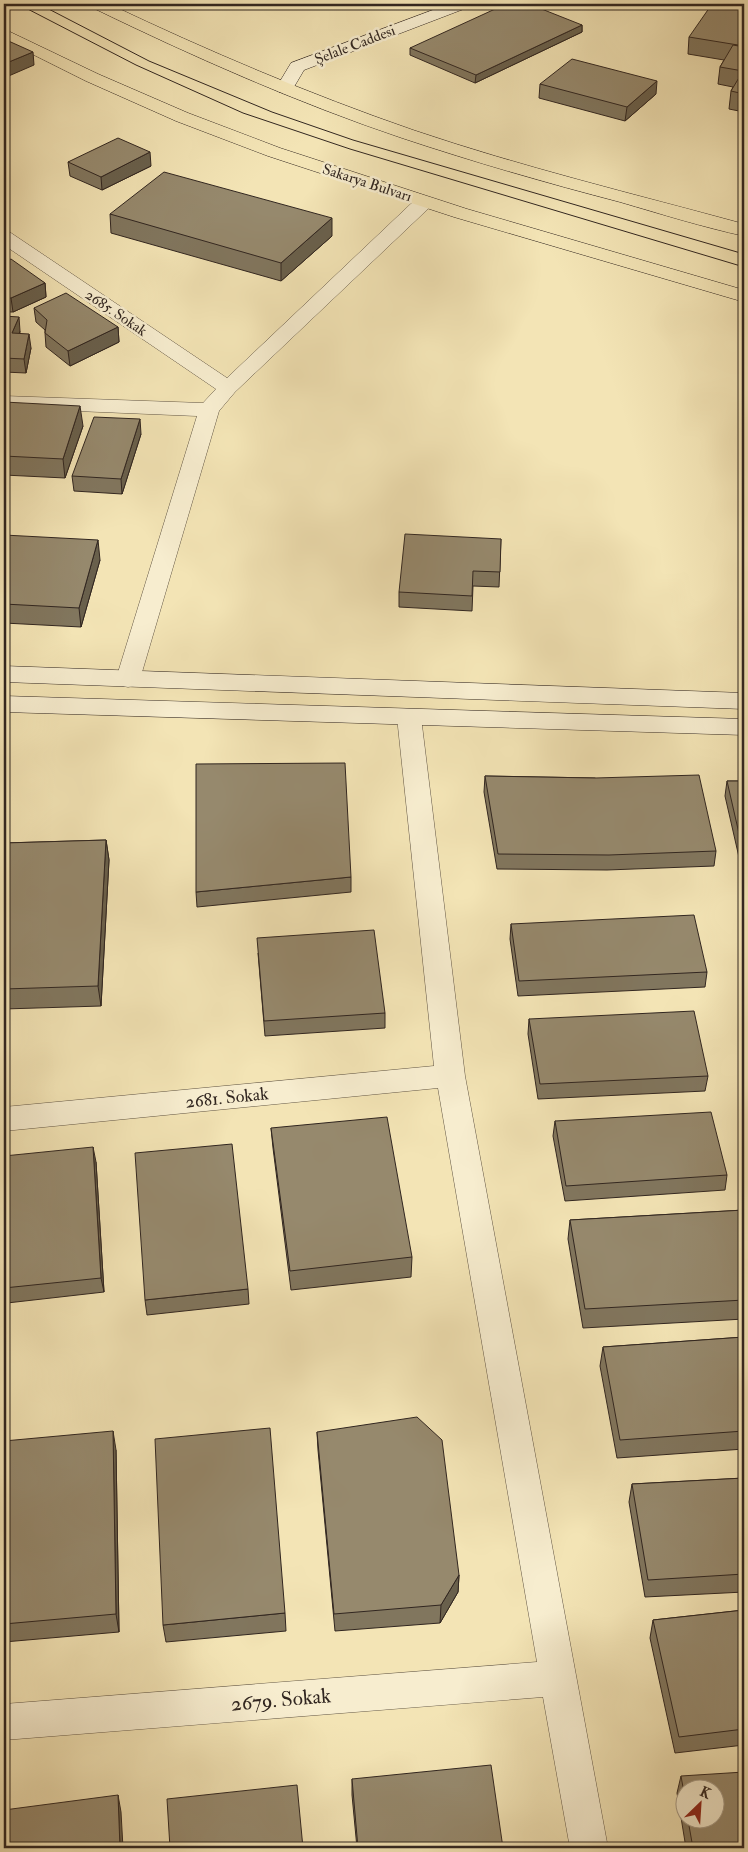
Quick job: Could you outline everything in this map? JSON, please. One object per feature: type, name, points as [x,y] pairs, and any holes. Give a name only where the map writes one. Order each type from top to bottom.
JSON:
[{"type":"main road","points":[[96,4],[193,51],[361,118],[481,158],[744,230]]},
{"type":"main road","name":"Sakarya Bulvarı","points":[[4,34],[46,57],[232,138],[424,202],[744,296]]},
{"type":"street","name":"Şelale Caddesi","points":[[285,88],[298,67],[463,4]]},
{"type":"street","points":[[128,679],[209,410],[228,388],[424,202]]},
{"type":"street","name":"2685. Sokak","points":[[4,237],[228,388]]},
{"type":"street","points":[[4,402],[209,410]]},
{"type":"street","points":[[4,674],[744,701]]},
{"type":"street","points":[[4,704],[744,727]]},
{"type":"street","points":[[409,717],[450,1076],[590,1848]]},
{"type":"street","name":"2681. Sokak","points":[[4,1120],[450,1076]]},
{"type":"street","name":"2679. Sokak","points":[[4,1722],[558,1678]]},
{"type":"building","points":[[506,4],[529,4],[582,25],[476,75],[410,48]]},
{"type":"building","points":[[712,4],[744,8],[744,46],[689,37]]},
{"type":"building","points":[[4,39],[33,52],[4,64]]},
{"type":"building","points":[[733,45],[744,47],[744,94],[731,91],[743,71],[720,67]]},
{"type":"building","points":[[572,59],[657,81],[627,107],[540,84]]},
{"type":"building","points":[[118,138],[150,152],[101,177],[68,162]]},
{"type":"building","points":[[164,172],[332,218],[281,263],[110,214]]},
{"type":"building","points":[[11,259],[45,283],[11,298],[4,298],[4,262]]},
{"type":"building","points":[[66,293],[118,327],[68,351],[45,333],[47,320],[34,308]]},
{"type":"building","points":[[4,316],[19,317],[12,333],[29,334],[24,359],[4,358]]},
{"type":"building","points":[[4,402],[80,406],[63,459],[4,456]]},
{"type":"building","points":[[94,417],[140,419],[121,479],[72,476]]},
{"type":"building","points":[[405,534],[501,539],[500,572],[473,571],[472,596],[399,592]]},
{"type":"building","points":[[4,535],[98,540],[79,608],[4,604]]},
{"type":"building","points":[[345,763],[351,877],[196,892],[196,764]]},
{"type":"building","points":[[699,775],[716,851],[609,855],[498,854],[485,776],[595,778]]},
{"type":"building","points":[[727,781],[744,781],[744,851],[743,851]]},
{"type":"building","points":[[106,840],[98,986],[4,989],[4,843]]},
{"type":"building","points":[[694,915],[707,972],[519,981],[511,924]]},
{"type":"building","points":[[374,930],[385,1013],[264,1021],[257,938]]},
{"type":"building","points":[[694,1011],[708,1076],[540,1084],[529,1019]]},
{"type":"building","points":[[711,1112],[727,1175],[566,1186],[555,1121]]},
{"type":"building","points":[[387,1117],[412,1257],[290,1271],[271,1128]]},
{"type":"building","points":[[232,1144],[248,1289],[145,1300],[135,1153]]},
{"type":"building","points":[[93,1147],[101,1278],[4,1288],[4,1156]]},
{"type":"building","points":[[744,1210],[744,1300],[585,1309],[570,1220]]},
{"type":"building","points":[[744,1337],[744,1431],[620,1440],[603,1347]]},
{"type":"building","points":[[417,1417],[442,1440],[459,1575],[441,1605],[334,1614],[317,1432]]},
{"type":"building","points":[[270,1428],[285,1613],[163,1625],[155,1439]]},
{"type":"building","points":[[113,1431],[116,1614],[4,1624],[4,1441]]},
{"type":"building","points":[[744,1478],[744,1574],[648,1580],[632,1484]]},
{"type":"building","points":[[744,1610],[744,1729],[679,1737],[653,1620]]},
{"type":"building","points":[[491,1765],[503,1848],[358,1848],[352,1779]]},
{"type":"building","points":[[744,1772],[744,1848],[693,1848],[690,1830],[726,1830],[726,1780],[682,1780],[681,1776]]},
{"type":"building","points":[[297,1785],[303,1848],[170,1848],[167,1799]]},
{"type":"building","points":[[118,1795],[120,1848],[4,1848],[4,1810]]},
{"type":"tram line","points":[[18,4],[136,65],[243,113],[350,149],[744,267]]},
{"type":"tram line","points":[[39,4],[149,61],[272,112],[353,140],[744,254]]}]
